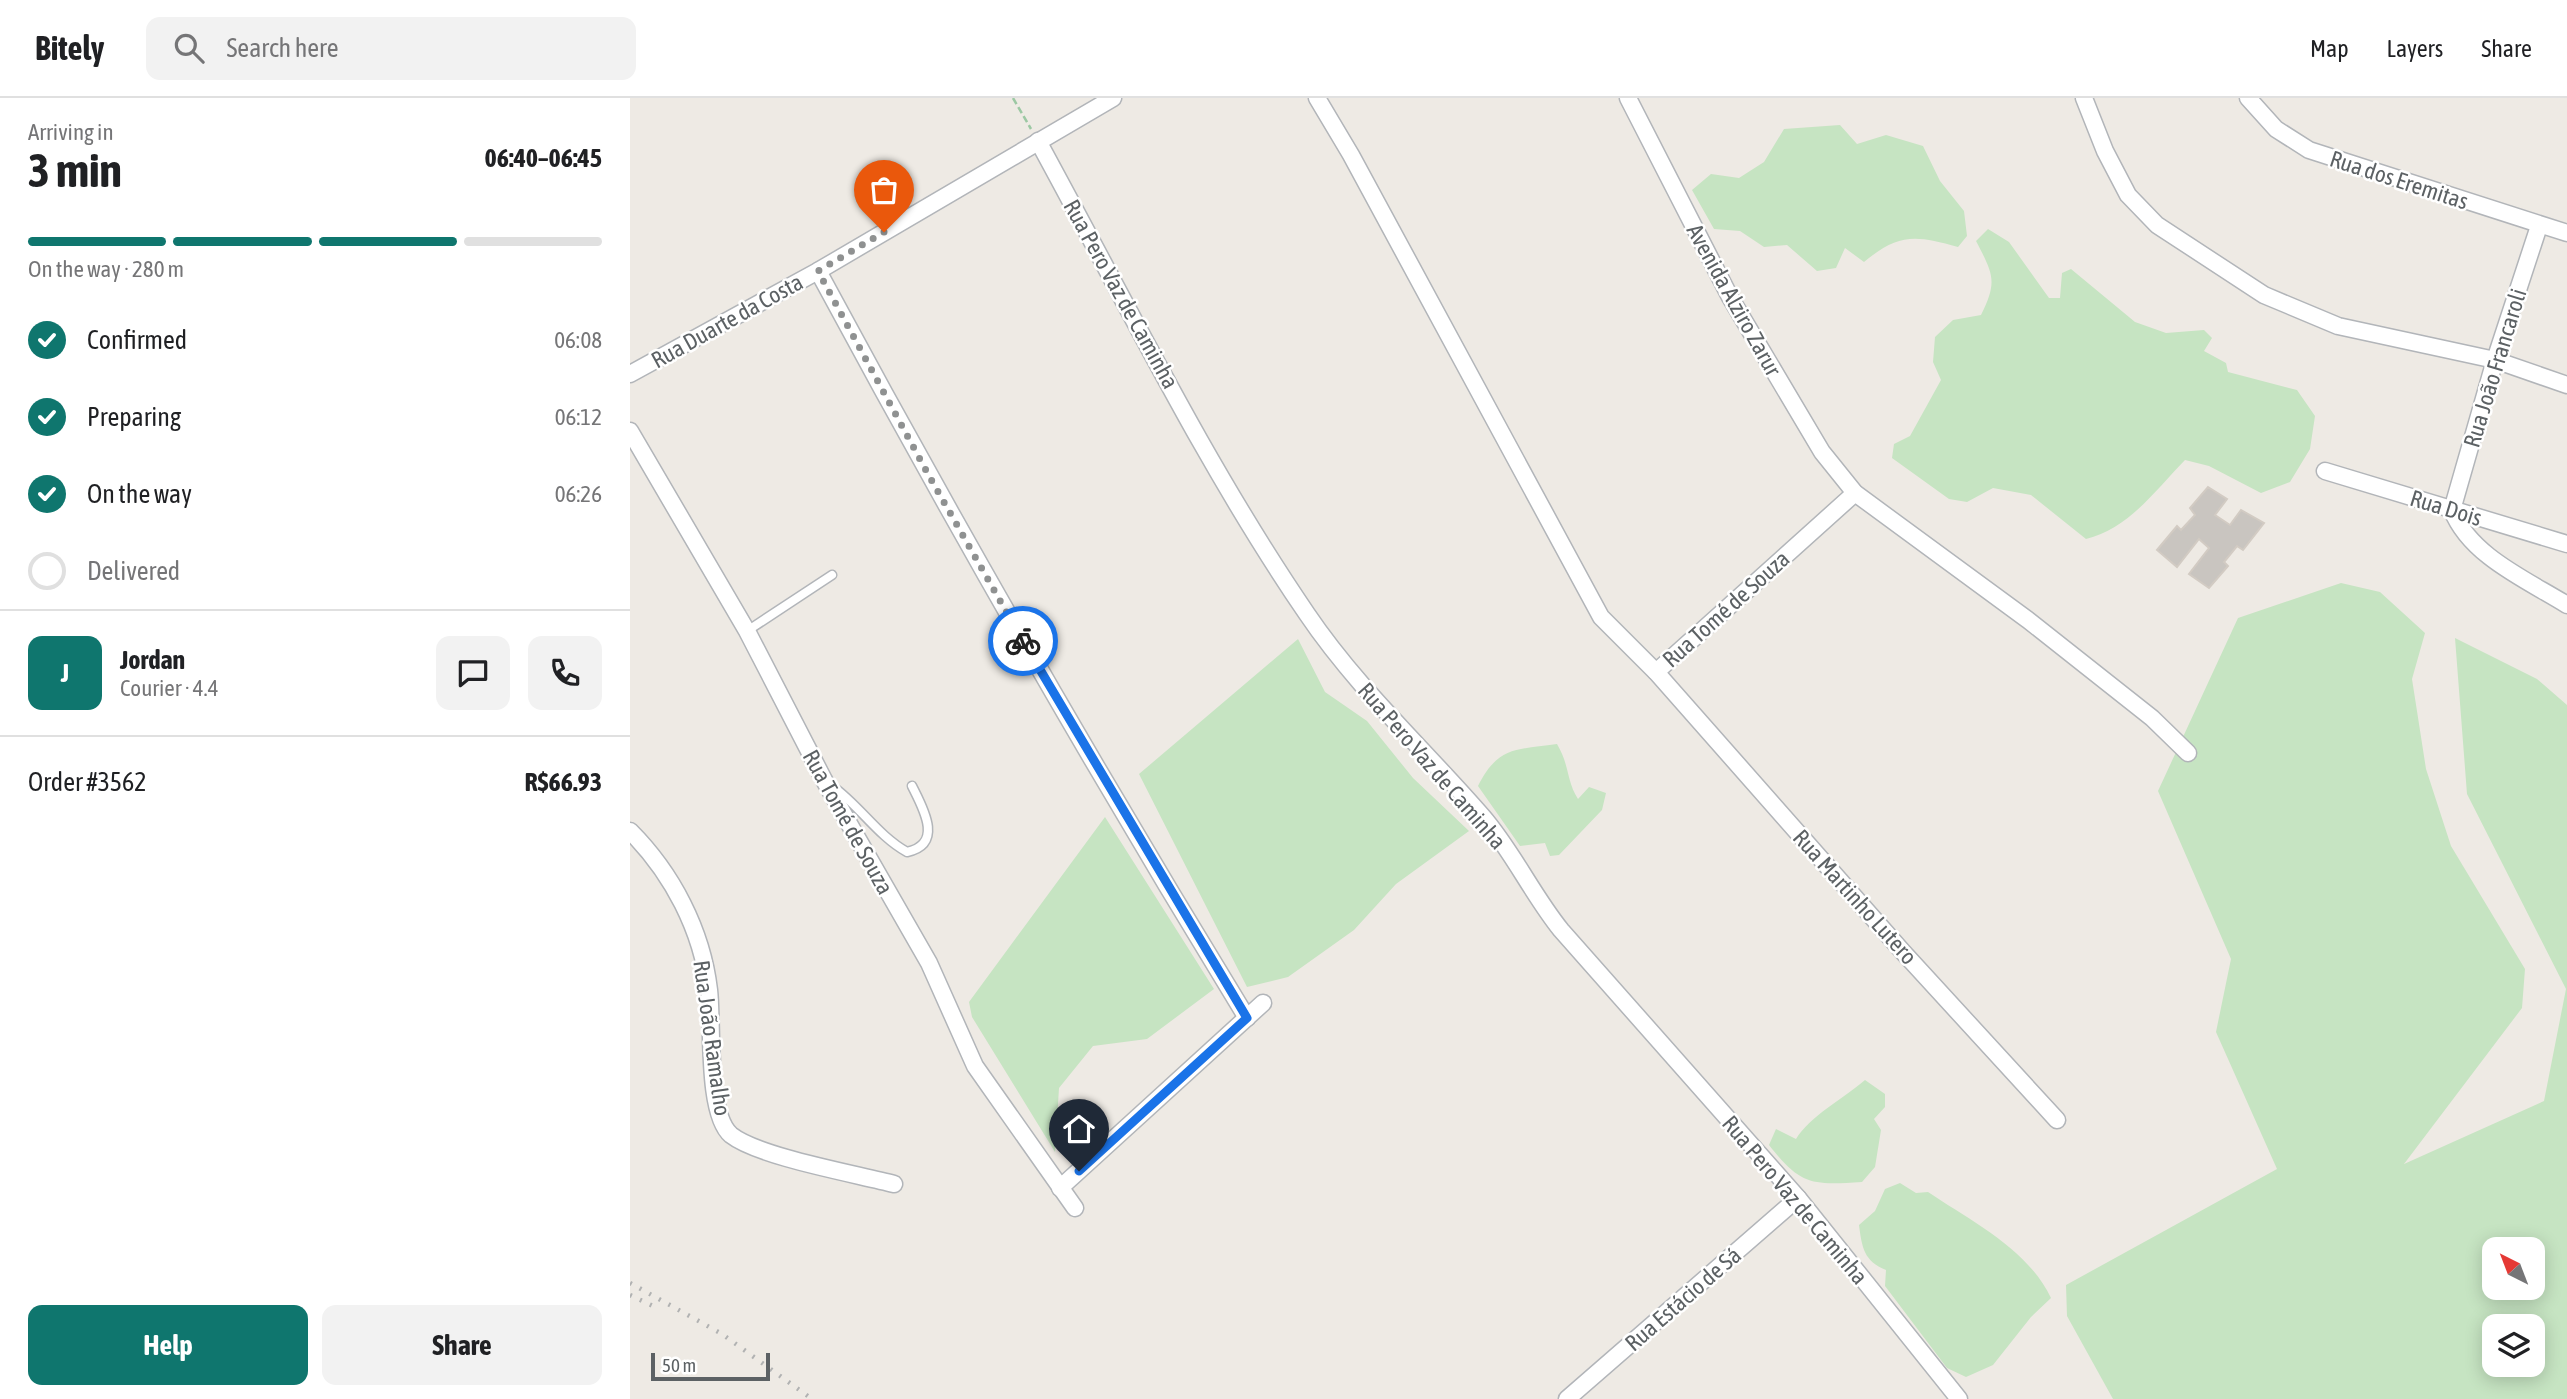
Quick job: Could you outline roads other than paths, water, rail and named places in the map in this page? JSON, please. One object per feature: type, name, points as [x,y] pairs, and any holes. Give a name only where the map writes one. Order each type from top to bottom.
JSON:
[{"type":"street","name":"Rua Duarte da Costa","points":[[630,374],[818,271],[1113,98]]},
{"type":"street","name":"Rua Tomé de Souza","points":[[1317,98],[1601,617],[1656,672],[1855,493]]},
{"type":"street","name":"Avenida Alziro Zarur","points":[[1628,98],[1730,297],[1815,443],[1855,493]]},
{"type":"street","points":[[2084,98],[2105,151],[2128,195],[2157,225],[2264,295],[2339,326],[2495,360],[2567,385]]},
{"type":"street","name":"Rua dos Eremitas","points":[[2248,98],[2276,129],[2309,150],[2567,233]]},
{"type":"street","name":"Rua Pero Vaz de Caminha","points":[[1038,141],[1234,499],[1308,617],[1371,695],[1484,818],[1537,900],[1561,930],[1798,1198],[1952,1396]]},
{"type":"street","name":"Rua João Francaroli","points":[[2452,510],[2495,360],[2539,226]]},
{"type":"street","points":[[818,271],[928,474],[1034,659],[1247,1018]]},
{"type":"street","name":"Rua Tomé de Souza","points":[[630,431],[747,631],[824,780],[929,963],[975,1066],[1074,1208]]},
{"type":"street","name":"Rua Dois","points":[[2326,471],[2567,544]]},
{"type":"street","points":[[1855,493],[2028,620],[2152,718],[2188,753]]},
{"type":"street","points":[[2452,510],[2465,536],[2481,550],[2567,605]]},
{"type":"street","name":"Rua Martinho Lutero","points":[[1656,672],[1903,952],[2057,1120]]},
{"type":"street","name":"Rua João Ramalho","points":[[630,831],[664,869],[680,897],[696,938],[709,989],[714,1082],[722,1123],[729,1133],[782,1155],[894,1184]]},
{"type":"street","points":[[1060,1188],[1263,1003]]},
{"type":"street","name":"Rua Estácio de Sá","points":[[1567,1399],[1798,1198]]},
{"type":"lane","points":[[747,631],[832,575]]},
{"type":"lane","points":[[824,780],[852,800],[896,846],[907,852],[918,850],[930,830],[926,813],[912,786]]},
{"type":"railway","points":[[630,1283],[722,1334],[812,1399]]},
{"type":"railway","points":[[630,1295],[655,1307]]}]
